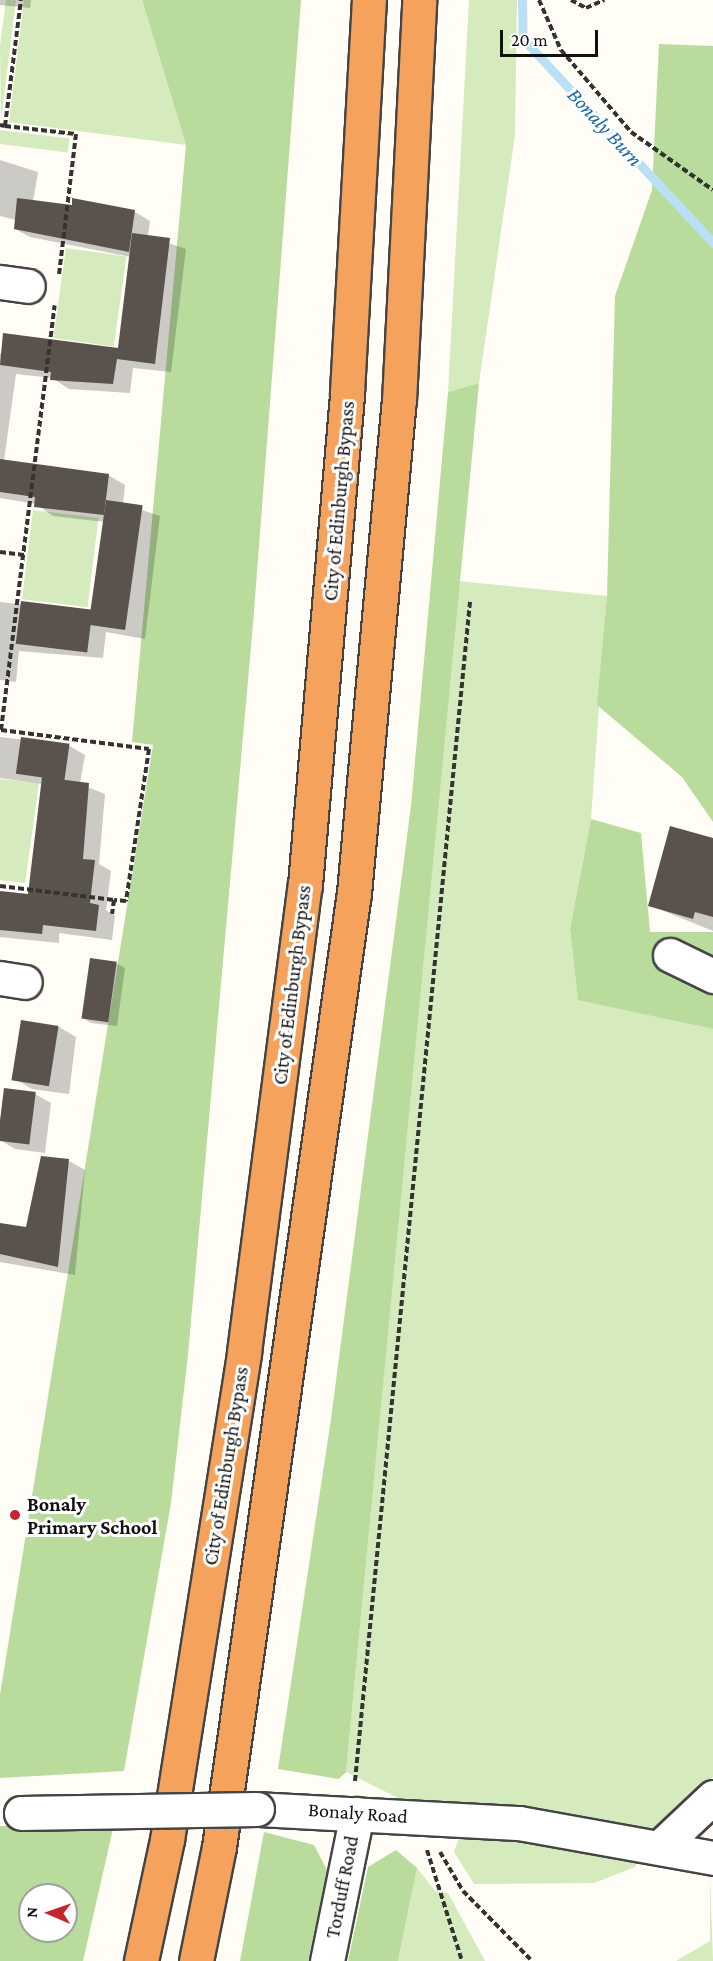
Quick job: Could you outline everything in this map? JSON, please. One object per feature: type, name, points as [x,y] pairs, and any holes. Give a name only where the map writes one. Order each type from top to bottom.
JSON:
[{"type":"highway","name":"City of Edinburgh Bypass","points":[[141,1961],[166,1840],[244,1352],[305,885],[347,392],[369,0]]},
{"type":"highway","points":[[196,1961],[221,1836],[354,893],[399,401],[419,0]]},
{"type":"street","points":[[670,955],[713,976]]},
{"type":"street","points":[[660,1847],[713,1797]]},
{"type":"street","name":"Bonaly Road","points":[[10,1813],[257,1809],[519,1823],[713,1858]]},
{"type":"street","name":"Torduff Road","points":[[327,1961],[357,1814]]},
{"type":"path","points":[[0,886],[126,901],[149,749],[1,730],[24,555],[35,287],[76,134],[2,126],[21,0]]},
{"type":"path","points":[[540,0],[561,50],[631,132],[713,190]]},
{"type":"path","points":[[571,0],[586,8],[604,0]]},
{"type":"path","points":[[0,552],[24,555]]},
{"type":"path","points":[[357,1814],[354,1774],[470,602]]},
{"type":"path","points":[[112,914],[114,900]]},
{"type":"path","points":[[419,1817],[436,1892],[462,1961]]},
{"type":"path","points":[[419,1817],[463,1891],[532,1961]]},
{"type":"green space","points":[[6,0],[16,0],[1,120],[0,46]]},
{"type":"green space","points":[[24,0],[142,0],[186,145],[9,122]]},
{"type":"green space","points":[[142,0],[301,0],[253,624],[188,1355],[171,1503],[124,1771],[0,1778],[0,1695],[153,745],[132,742],[186,145]]},
{"type":"green space","points":[[469,0],[517,0],[515,135],[479,383],[448,392]]},
{"type":"green space","points":[[659,44],[713,46],[713,822],[682,777],[597,705],[607,596],[615,296],[652,190]]},
{"type":"green space","points":[[0,130],[69,139],[68,152],[0,144]]},
{"type":"green space","points":[[66,248],[126,256],[114,347],[53,338]]},
{"type":"green space","points":[[479,383],[346,1772],[339,1779],[278,1769],[331,1419],[411,806],[448,392]]},
{"type":"green space","points":[[33,510],[99,518],[88,607],[22,599]]},
{"type":"green space","points":[[459,581],[607,596],[591,819],[570,929],[578,999],[713,1029],[713,1777],[650,1835],[410,1804],[346,1772]]},
{"type":"green space","points":[[0,779],[39,783],[25,883],[0,880]]},
{"type":"green space","points":[[591,819],[641,833],[650,932],[713,932],[713,1029],[578,1000],[570,929]]},
{"type":"green space","points":[[114,1824],[83,1961],[0,1961],[0,1826]]},
{"type":"green space","points":[[264,1832],[314,1845],[327,1870],[308,1961],[240,1961]]},
{"type":"green space","points":[[492,1833],[641,1855],[635,1867],[594,1883],[474,1884],[454,1852],[459,1838]]},
{"type":"green space","points":[[396,1850],[417,1868],[398,1961],[348,1961],[368,1867]]},
{"type":"green space","points":[[417,1868],[436,1892],[448,1893],[485,1961],[398,1961]]},
{"type":"green space","points":[[710,1878],[713,1961],[676,1961],[710,1941]]},
{"type":"building","points":[[17,198],[72,205],[72,198],[135,210],[129,252],[14,229]]},
{"type":"building","points":[[132,233],[170,238],[155,364],[117,359],[113,384],[50,380],[51,372],[0,365],[3,333],[118,348]]},
{"type":"building","points":[[0,459],[109,474],[104,515],[34,507],[35,497],[0,492]]},
{"type":"building","points":[[106,500],[143,505],[125,630],[88,625]]},
{"type":"building","points":[[21,601],[92,610],[87,652],[16,644]]},
{"type":"building","points":[[21,737],[70,744],[64,780],[16,774]]},
{"type":"building","points":[[42,777],[89,783],[83,859],[95,860],[90,903],[99,905],[96,931],[43,925],[42,934],[0,930],[0,891],[28,894]]},
{"type":"building","points":[[670,826],[713,838],[713,917],[695,912],[693,919],[648,906]]},
{"type":"building","points":[[90,958],[117,962],[108,1022],[82,1018]]},
{"type":"building","points":[[21,1020],[59,1026],[49,1086],[11,1080]]},
{"type":"building","points":[[4,1088],[36,1092],[29,1145],[0,1141]]},
{"type":"building","points":[[41,1156],[69,1159],[58,1267],[0,1254],[0,1223],[26,1227]]},
{"type":"waterway","name":"Bonaly Burn","points":[[522,0],[523,39],[713,243]]},
{"type":"place","name":"Bonaly Primary School","points":[[15,1515]]}]
